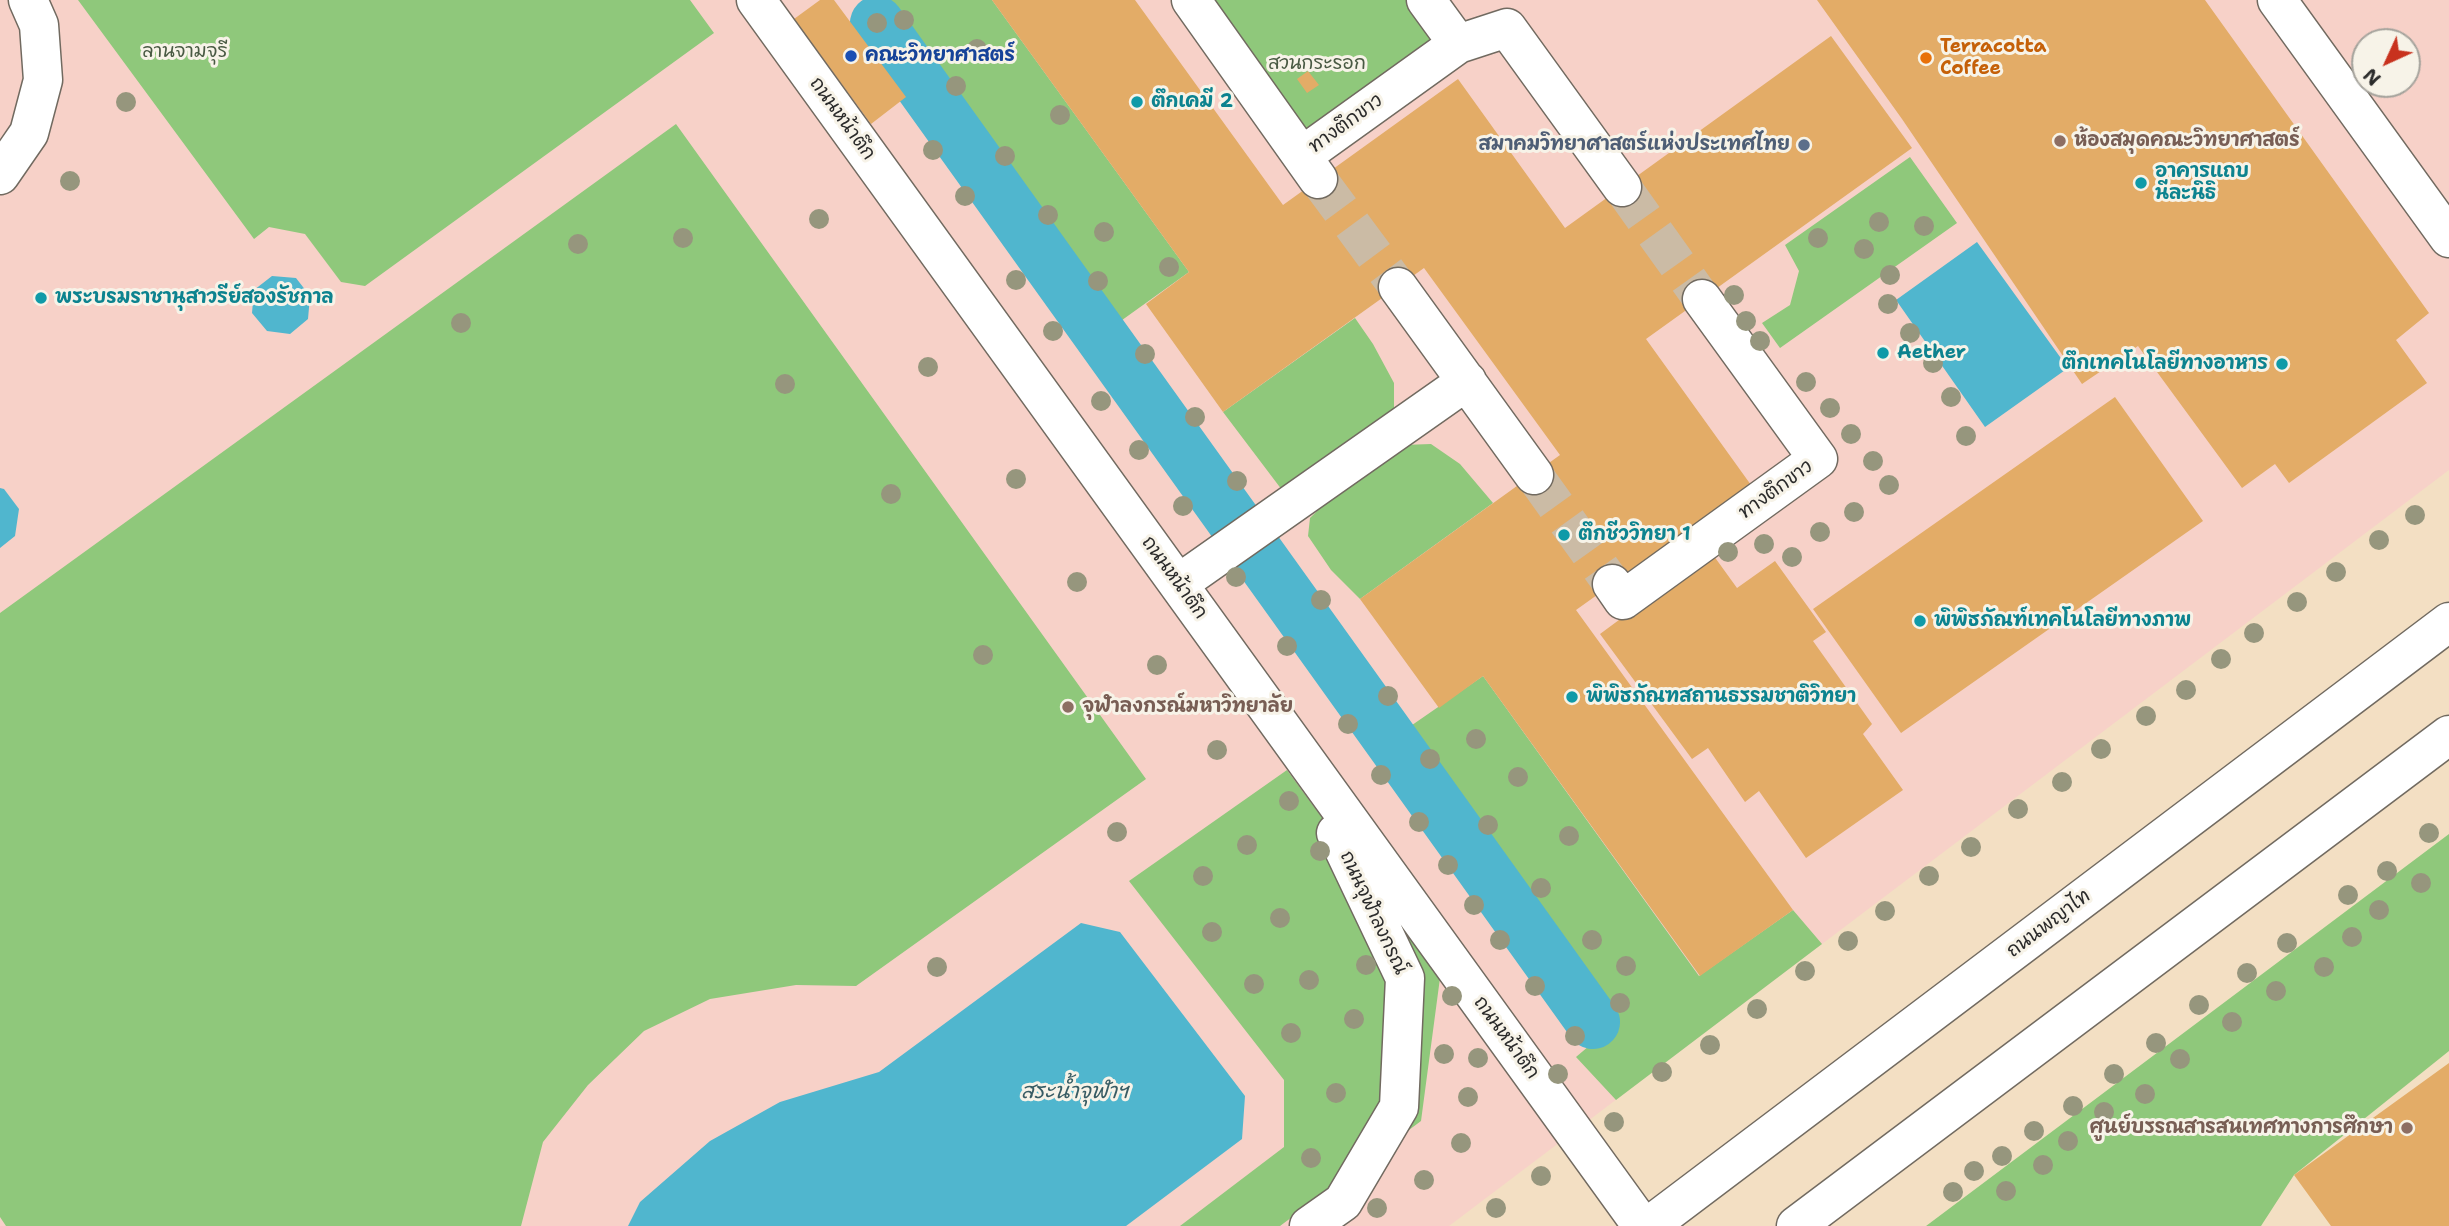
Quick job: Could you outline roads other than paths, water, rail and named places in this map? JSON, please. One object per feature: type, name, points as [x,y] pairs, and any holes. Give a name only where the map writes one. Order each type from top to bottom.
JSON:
[{"type":"street","points":[[0,175],[29,133],[43,80],[39,25],[28,0]]},
{"type":"street","name":"ถนนหน้าตึก","points":[[756,0],[1642,1226]]},
{"type":"street","name":"ทางตึกขาว","points":[[1191,0],[1310,167],[1458,44],[1507,28],[1622,187]]},
{"type":"street","points":[[1426,0],[1458,44]]},
{"type":"street","points":[[2277,0],[2449,238]]},
{"type":"street","points":[[1398,287],[1534,475]]},
{"type":"street","name":"ทางตึกขาว","points":[[1612,584],[1623,600],[1818,460],[1702,299]]},
{"type":"street","points":[[1178,584],[1467,380]]},
{"type":"street","name":"ถนนพญาไท","points":[[1649,1226],[2449,622]]},
{"type":"street","points":[[1796,1226],[2449,735]]},
{"type":"street","name":"ถนนจุฬาลงกรณ์","points":[[1295,746],[1405,978],[1399,1107],[1343,1202],[1309,1226]]},
{"type":"water","points":[[1977,242],[2068,368],[1985,427],[1896,300]]},
{"type":"water","points":[[272,276],[296,278],[310,296],[308,319],[290,334],[267,331],[252,313],[254,290]]},
{"type":"water","points":[[0,488],[4,489],[19,509],[15,536],[0,548]]},
{"type":"water","name":"สระน้ำจุฬาฯ","points":[[1081,923],[1120,932],[1245,1096],[1242,1139],[1126,1226],[628,1226],[640,1202],[710,1141],[780,1102],[879,1072]]},
{"type":"waterway","points":[[877,23],[1593,1022]]},
{"type":"tunnel","points":[[1318,179],[1398,287]]},
{"type":"tunnel","points":[[1622,187],[1702,299]]},
{"type":"tunnel","points":[[1534,475],[1612,584]]},
{"type":"place","name":"คณะวิทยาศาสตร์","points":[[851,56]]},
{"type":"place","name":"Terracotta Coffee","points":[[1926,58]]},
{"type":"place","name":"ตึกเคมี 2","points":[[1137,102]]},
{"type":"place","name":"ห้องสมุดคณะวิทยาศาสตร์","points":[[2060,141]]},
{"type":"place","name":"สมาคมวิทยาศาสตร์แห่งประเทศไทย","points":[[1804,145]]},
{"type":"place","name":"อาคารแถบ นีละนิธิ","points":[[2141,183]]},
{"type":"place","name":"พระบรมราชานุสาวรีย์สองรัชกาล","points":[[41,298]]},
{"type":"place","name":"Aether","points":[[1883,353]]},
{"type":"place","name":"ตึกเทคโนโลยีทางอาหาร","points":[[2282,364]]},
{"type":"place","name":"ตึกชีววิทยา 1","points":[[1564,535]]},
{"type":"place","name":"พิพิธภัณฑ์เทคโนโลยีทางภาพ","points":[[1920,621]]},
{"type":"place","name":"พิพิธภัณฑสถานธรรมชาติวิทยา","points":[[1572,697]]},
{"type":"place","name":"จุฬาลงกรณ์มหาวิทยาลัย","points":[[1068,707]]},
{"type":"place","name":"ศูนย์บรรณสารสนเทศทางการศึกษา","points":[[2407,1128]]},
{"type":"park label","name":"ลานจามจุรี","points":[[185,52]]},
{"type":"park label","name":"สวนกระรอก","points":[[1317,64]]}]
